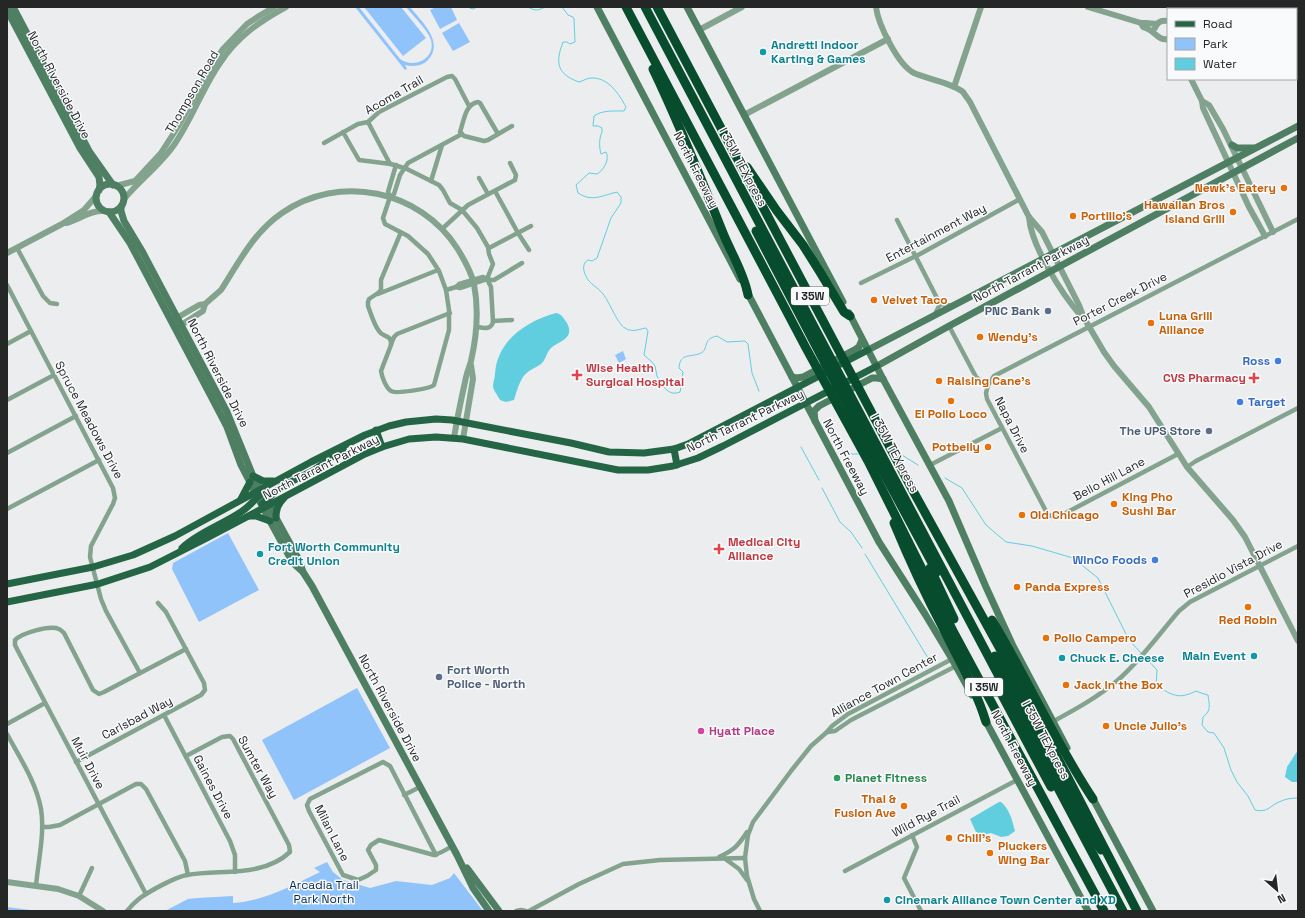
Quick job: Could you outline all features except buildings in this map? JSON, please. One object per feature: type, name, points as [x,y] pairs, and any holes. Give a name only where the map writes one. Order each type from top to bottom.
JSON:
[{"type":"highway","points":[[622,7],[654,72],[689,149],[727,242],[747,286],[748,295]]},
{"type":"highway","name":"North Freeway","points":[[626,7],[803,342],[868,461],[954,633],[1104,911]]},
{"type":"highway","name":"I 35W TEXpress","points":[[638,7],[841,394],[1116,911]]},
{"type":"highway","name":"I 35W TEXpress","points":[[645,7],[1123,911]]},
{"type":"highway","name":"I 35W","points":[[656,7],[912,489],[1020,685],[1137,911]]},
{"type":"highway","points":[[661,7],[690,63],[691,71]]},
{"type":"highway","points":[[707,103],[715,110],[738,154],[776,211],[803,245],[844,312],[850,316]]},
{"type":"highway","points":[[868,461],[870,472],[914,569],[972,686],[986,722]]},
{"type":"highway","points":[[912,489],[922,498],[950,552],[1004,640],[1056,738],[1094,799]]},
{"type":"highway","points":[[916,519],[923,523],[953,582],[991,648],[1094,840],[1143,911]]},
{"type":"highway","points":[[916,533],[917,541],[966,644],[1075,846],[1088,877],[1099,911]]},
{"type":"main road","name":"North Riverside Drive","points":[[13,7],[80,148],[99,177],[100,185],[97,204],[106,211],[130,243],[174,319]]},
{"type":"main road","name":"North Freeway","points":[[596,7],[879,542],[952,658],[1088,911]]},
{"type":"main road","points":[[687,7],[862,340],[949,501],[1013,646],[1054,721],[1153,911]]},
{"type":"main road","name":"North Riverside Drive","points":[[7,10],[89,151],[123,193],[124,199]]},
{"type":"main road","name":"North Tarrant Parkway","points":[[7,584],[93,567],[151,548],[241,499],[259,493],[277,480],[349,443],[376,430],[400,423],[436,419],[466,422],[609,452],[644,453],[674,449],[688,444],[797,388],[804,380],[858,352],[868,350],[1298,126]]},
{"type":"main road","name":"North Tarrant Parkway","points":[[7,602],[98,584],[150,566],[247,517],[265,504],[286,496],[365,454],[409,439],[436,437],[463,439],[618,470],[648,470],[677,465],[698,458],[868,371],[1298,138]]},
{"type":"main road","points":[[1232,146],[1237,148],[1256,148]]},
{"type":"main road","points":[[98,193],[105,186],[115,185]]},
{"type":"main road","points":[[106,211],[116,211],[121,207],[124,199]]},
{"type":"main road","name":"North Riverside Drive","points":[[121,207],[121,215],[136,241],[178,327],[232,420],[251,479],[273,519],[293,563],[303,572],[312,586],[457,855],[473,888],[489,911]]},
{"type":"main road","points":[[858,352],[862,340]]},
{"type":"main road","points":[[792,377],[804,380]]},
{"type":"main road","points":[[816,425],[814,411],[819,406],[872,378],[883,379]]},
{"type":"main road","points":[[376,430],[382,447]]},
{"type":"main road","points":[[265,504],[281,487],[314,470],[340,452],[349,443]]},
{"type":"main road","points":[[674,449],[677,465]]},
{"type":"main road","points":[[241,499],[251,479],[263,481],[277,480]]},
{"type":"main road","points":[[176,554],[188,542],[242,511],[259,493]]},
{"type":"main road","points":[[247,517],[256,516],[273,519],[279,504],[286,496]]},
{"type":"main road","name":"North Riverside Drive","points":[[457,855],[499,911]]},
{"type":"street","name":"Thompson Road","points":[[124,199],[163,155],[184,128],[214,66],[240,38],[274,7]]},
{"type":"street","name":"Thompson Road","points":[[267,15],[286,7]]},
{"type":"street","points":[[699,30],[742,7]]},
{"type":"street","points":[[876,7],[877,16],[888,39],[903,64],[912,72],[954,87],[962,92],[970,102],[1029,217],[1042,232],[1089,328],[1114,366],[1149,407],[1187,467],[1233,520],[1245,537],[1298,641]]},
{"type":"street","points":[[954,87],[980,7]]},
{"type":"street","points":[[1088,7],[1141,23],[1157,24],[1162,21],[1167,21]]},
{"type":"street","points":[[1141,23],[1143,27],[1148,28],[1160,38],[1167,40]]},
{"type":"street","points":[[1156,34],[1155,30],[1157,24]]},
{"type":"street","points":[[744,115],[888,39]]},
{"type":"street","name":"Acoma Trail","points":[[324,142],[358,124],[368,122],[379,112],[447,77],[452,76],[455,79],[469,106]]},
{"type":"street","points":[[1192,80],[1202,101],[1203,108],[1265,236]]},
{"type":"street","points":[[1202,101],[1209,105],[1232,146],[1273,232]]},
{"type":"street","points":[[462,134],[460,132],[469,106],[474,102],[480,103],[498,134]]},
{"type":"street","points":[[368,122],[390,164]]},
{"type":"street","points":[[462,134],[464,136],[484,141],[512,126]]},
{"type":"street","points":[[343,132],[359,160],[396,165],[439,185],[450,203],[462,210],[477,228],[489,248],[489,254],[493,265],[488,279],[491,287],[492,325],[489,328],[477,327]]},
{"type":"street","points":[[450,313],[394,336],[381,371],[389,389],[395,392],[431,388],[434,384],[442,356],[450,313],[446,290],[438,270],[423,249],[413,240],[386,224],[384,217],[390,197],[394,194],[404,168],[417,158],[462,134]]},
{"type":"street","points":[[431,181],[442,145]]},
{"type":"street","name":"Thompson Road","points":[[115,185],[135,181],[163,155]]},
{"type":"street","points":[[442,229],[469,204],[515,180],[516,175],[510,163]]},
{"type":"street","points":[[390,197],[388,192],[396,165]]},
{"type":"street","points":[[393,176],[399,178]]},
{"type":"street","points":[[479,178],[488,194]]},
{"type":"street","points":[[174,319],[199,305],[205,304],[221,290],[258,234],[275,218],[291,207],[314,197],[350,191],[366,192],[390,197],[403,202],[429,217],[442,229],[460,252],[473,282],[477,302],[477,327],[471,363],[465,380],[454,438]]},
{"type":"street","points":[[495,191],[529,250]]},
{"type":"street","points":[[7,253],[62,224],[87,207],[98,193]]},
{"type":"street","name":"Entertainment Way","points":[[861,283],[916,256],[1020,199]]},
{"type":"street","points":[[62,224],[77,220],[95,211],[106,211]]},
{"type":"street","points":[[1029,217],[1032,235],[1061,291],[1084,318]]},
{"type":"street","name":"Porter Creek Drive","points":[[988,385],[994,376],[1298,219]]},
{"type":"street","points":[[897,220],[940,304]]},
{"type":"street","points":[[489,248],[532,226]]},
{"type":"street","points":[[377,294],[381,290],[381,280],[401,232]]},
{"type":"street","points":[[16,248],[43,296],[50,303],[57,304]]},
{"type":"street","points":[[446,290],[456,287],[458,284],[473,282],[483,278],[496,280],[522,263]]},
{"type":"street","points":[[391,345],[390,338],[378,331],[368,306],[369,299],[377,294],[438,270]]},
{"type":"street","name":"Spruce Meadows Drive","points":[[8,288],[113,488],[115,498],[113,504],[91,546],[90,556],[101,599],[106,611],[140,673]]},
{"type":"street","points":[[178,327],[203,311],[205,304]]},
{"type":"street","points":[[940,304],[952,306]]},
{"type":"street","points":[[935,315],[940,304]]},
{"type":"street","points":[[493,321],[512,320]]},
{"type":"street","name":"Napa Drive","points":[[949,326],[976,377],[988,385],[986,393],[987,399],[1048,515]]},
{"type":"street","points":[[7,344],[31,331]]},
{"type":"street","points":[[463,439],[473,379],[471,363]]},
{"type":"street","points":[[7,400],[54,375]]},
{"type":"street","points":[[1187,467],[1298,408]]},
{"type":"street","points":[[7,453],[76,416]]},
{"type":"street","points":[[930,465],[1002,428]]},
{"type":"street","name":"Bello Hill Lane","points":[[1048,515],[1056,517],[1060,516],[1178,454]]},
{"type":"street","points":[[7,509],[99,460]]},
{"type":"street","name":"Presidio Vista Drive","points":[[1054,721],[1104,692],[1126,672],[1179,611],[1190,602],[1298,546]]},
{"type":"street","points":[[140,673],[186,649],[166,612],[158,603]]},
{"type":"street","name":"Muir Drive","points":[[140,673],[99,694],[93,690],[64,633],[60,629],[53,628],[37,631],[20,636],[15,640],[15,645],[18,651],[146,894]]},
{"type":"street","name":"Carlsbad Way","points":[[76,762],[201,695],[204,690],[204,683],[186,649]]},
{"type":"street","name":"Alliance Town Center","points":[[749,884],[745,858],[748,835],[753,822],[791,771],[812,746],[832,726],[848,714],[952,658]]},
{"type":"street","name":"Alliance Town Center","points":[[827,732],[835,731],[852,720],[956,666]]},
{"type":"street","points":[[7,724],[45,703]]},
{"type":"street","name":"Gaines Drive","points":[[164,715],[230,841],[235,855],[235,872]]},
{"type":"street","points":[[7,734],[30,776],[37,793],[41,810],[42,827],[36,886]]},
{"type":"street","name":"Sumter Way","points":[[186,756],[222,737],[230,736],[233,739],[289,845],[290,852],[286,855],[262,867],[235,872]]},
{"type":"street","name":"Milan Lane","points":[[404,796],[390,766],[383,762],[310,800],[307,805],[308,812],[343,875],[358,880],[376,870],[376,865],[368,850],[371,845],[380,840],[434,855],[436,854]]},
{"type":"street","name":"Wild Rye Trail","points":[[845,871],[1017,780]]},
{"type":"street","points":[[42,827],[49,828],[60,824],[136,784],[141,784],[146,789],[185,861],[188,875]]},
{"type":"street","points":[[420,787],[404,796],[436,854],[441,853],[452,846]]},
{"type":"street","points":[[715,858],[730,852],[739,845],[753,822]]},
{"type":"street","points":[[912,835],[917,847],[904,878],[921,911]]},
{"type":"street","points":[[724,858],[739,869],[749,884],[760,911]]},
{"type":"street","points":[[516,911],[527,911],[579,884],[623,864],[660,860],[745,858]]},
{"type":"street","points":[[79,896],[92,868]]},
{"type":"street","points":[[127,911],[134,903],[146,894],[175,879],[188,875],[235,872]]},
{"type":"street","points":[[7,882],[58,889],[79,896],[103,911]]},
{"type":"green space","points":[[355,7],[359,7],[400,59],[411,63],[423,60],[427,57],[432,47],[431,40],[427,32],[406,7],[410,7],[430,32],[434,46],[433,53],[423,64],[415,66],[405,65],[407,69],[405,70]]},
{"type":"green space","points":[[364,7],[401,7],[426,38],[403,56]]},
{"type":"green space","points":[[436,7],[451,7],[457,20],[440,29],[430,10]]},
{"type":"green space","points":[[459,23],[470,42],[453,51],[442,33]]},
{"type":"green space","points":[[623,351],[626,359],[619,363],[615,355]]},
{"type":"green space","points":[[228,533],[259,590],[199,622],[172,569],[173,563]]},
{"type":"green space","points":[[357,688],[390,748],[294,800],[262,740]]},
{"type":"green space","name":"Arcadia Trail Park North","points":[[327,862],[333,872],[343,880],[370,888],[396,881],[432,885],[450,878],[454,873],[483,911],[165,911],[188,899],[233,896],[233,903],[244,902],[267,896],[320,872],[314,868]]},
{"type":"green space","points":[[7,907],[38,911],[7,911]]},
{"type":"water","points":[[556,313],[567,323],[569,328],[568,336],[551,348],[541,364],[525,375],[519,385],[514,400],[506,402],[500,400],[493,386],[497,362],[501,351],[515,334],[524,327]]},
{"type":"water","points":[[1298,751],[1298,782],[1292,782],[1285,777],[1287,767]]},
{"type":"water","points":[[999,802],[1004,805],[1009,812],[1015,831],[1008,836],[1001,837],[991,833],[982,835],[976,832],[970,819]]},
{"type":"waterway","points":[[467,7],[473,9],[477,7]]},
{"type":"waterway","points":[[528,7],[536,10],[545,7]]},
{"type":"waterway","points":[[562,7],[568,15],[574,19],[575,42],[570,44],[563,42],[559,56],[562,71],[572,79],[579,82],[588,78],[603,80],[612,87],[626,107],[624,111],[604,112],[594,116],[593,126],[602,128],[600,148],[601,154],[606,152],[607,161],[600,172],[597,174],[589,173],[576,185],[578,193],[583,196],[592,198],[617,192],[621,197],[621,203],[611,218],[597,258],[592,261],[586,261],[584,265],[587,279],[603,294],[622,326],[630,330],[646,328],[648,331],[644,355],[654,365],[657,376],[669,392],[680,392],[683,372],[679,368],[681,360],[687,356],[701,353],[705,349],[709,339],[717,336],[727,342],[745,341],[748,344],[752,373],[759,391]]},
{"type":"waterway","points":[[1244,7],[1248,8]]},
{"type":"waterway","points":[[801,447],[819,480]]},
{"type":"waterway","points":[[843,451],[858,454]]},
{"type":"waterway","points":[[902,455],[918,465]]},
{"type":"waterway","points":[[945,478],[962,488],[986,525],[1006,542],[1032,546],[1073,558],[1098,578],[1129,640],[1142,654]]},
{"type":"waterway","points":[[822,488],[840,522],[851,532],[862,548]]},
{"type":"waterway","points":[[865,554],[931,663]]},
{"type":"waterway","points":[[1144,656],[1157,670],[1156,686],[1167,692],[1180,696],[1196,691],[1208,695],[1209,710],[1203,717],[1202,725],[1208,732],[1214,733],[1224,748],[1231,770],[1237,782],[1248,796],[1255,810],[1263,811],[1284,800],[1298,798]]},
{"type":"waterway","points":[[299,911],[304,906],[326,898],[350,911]]},
{"type":"place","name":"Andretti Indoor Karting & Games","points":[[763,52]]},
{"type":"place","name":"Newk's Eatery","points":[[1284,188]]},
{"type":"place","name":"Hawaiian Bros Island Grill","points":[[1233,212]]},
{"type":"place","name":"Portillo's","points":[[1073,216]]},
{"type":"place","name":"Velvet Taco","points":[[874,300]]},
{"type":"place","name":"PNC Bank","points":[[1048,311]]},
{"type":"place","name":"Luna Grill Alliance","points":[[1151,323]]},
{"type":"place","name":"Wendy's","points":[[980,337]]},
{"type":"place","name":"Ross","points":[[1278,361]]},
{"type":"place","name":"Wise Health Surgical Hospital","points":[[577,375]]},
{"type":"place","name":"CVS Pharmacy","points":[[1254,378]]},
{"type":"place","name":"Raising Cane's","points":[[939,381]]},
{"type":"place","name":"El Pollo Loco","points":[[951,401]]},
{"type":"place","name":"Target","points":[[1240,402]]},
{"type":"place","name":"The UPS Store","points":[[1209,431]]},
{"type":"place","name":"Potbelly","points":[[988,447]]},
{"type":"place","name":"King Pho Sushi Bar","points":[[1114,504]]},
{"type":"place","name":"Old Chicago","points":[[1022,515]]},
{"type":"place","name":"Medical City Alliance","points":[[719,549]]},
{"type":"place","name":"Fort Worth Community Credit Union","points":[[260,554]]},
{"type":"place","name":"WinCo Foods","points":[[1155,560]]},
{"type":"place","name":"Panda Express","points":[[1017,587]]},
{"type":"place","name":"Red Robin","points":[[1248,607]]},
{"type":"place","name":"Pollo Campero","points":[[1046,638]]},
{"type":"place","name":"Main Event","points":[[1254,656]]},
{"type":"place","name":"Chuck E. Cheese","points":[[1062,658]]},
{"type":"place","name":"Fort Worth Police - North","points":[[439,677]]},
{"type":"place","name":"Jack in the Box","points":[[1066,685]]},
{"type":"place","name":"Uncle Julio's","points":[[1106,726]]},
{"type":"place","name":"Hyatt Place","points":[[701,731]]},
{"type":"place","name":"Planet Fitness","points":[[837,778]]},
{"type":"place","name":"Thai & Fusion Ave","points":[[904,806]]},
{"type":"place","name":"Chili's","points":[[949,838]]},
{"type":"place","name":"Pluckers Wing Bar","points":[[990,853]]},
{"type":"place","name":"Cinemark Alliance Town Center and XD","points":[[887,900]]}]
